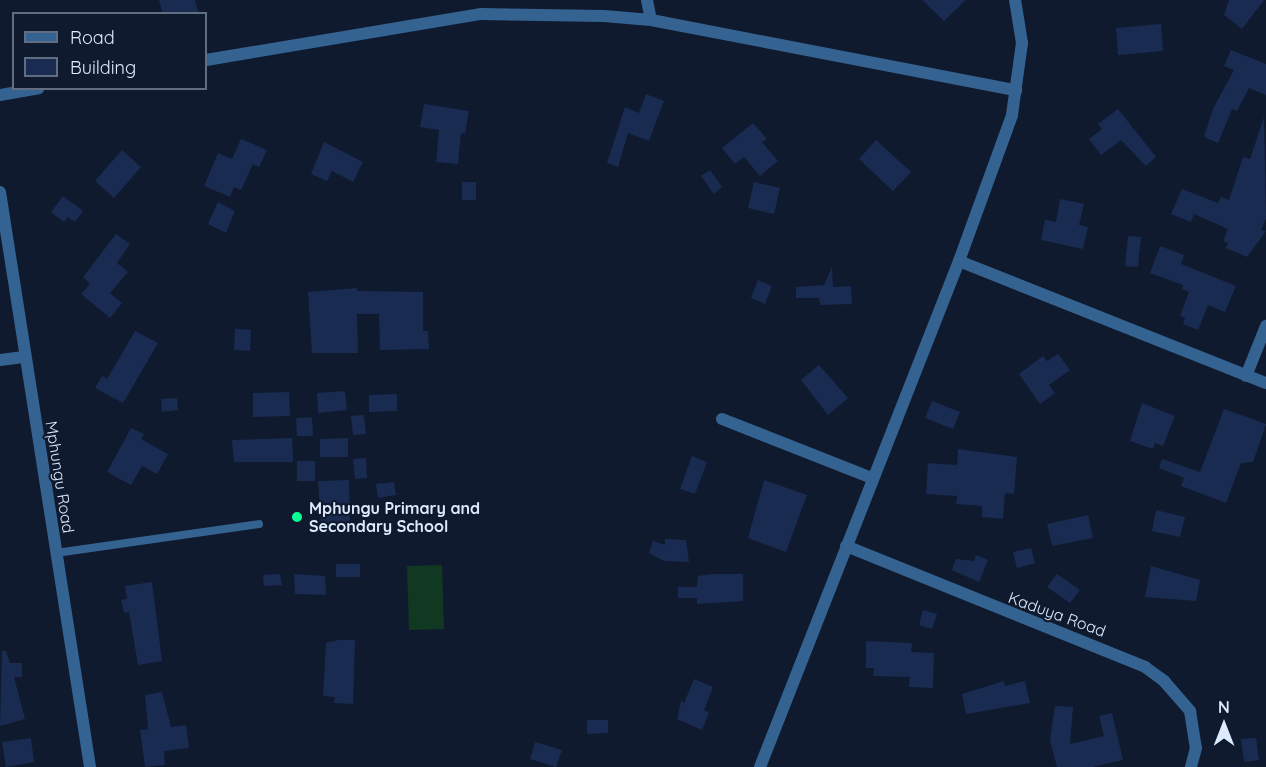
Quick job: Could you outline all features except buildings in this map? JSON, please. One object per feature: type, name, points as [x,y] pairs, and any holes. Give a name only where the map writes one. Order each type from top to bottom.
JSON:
[{"type":"street","points":[[647,0],[651,20]]},
{"type":"street","points":[[760,767],[959,261],[1011,115],[1022,44],[1015,0]]},
{"type":"street","points":[[207,60],[481,14],[651,20],[1016,90]]},
{"type":"street","points":[[0,95],[27,90]]},
{"type":"street","name":"Mphungu Road","points":[[0,192],[6,267],[24,357],[90,767]]},
{"type":"street","points":[[959,261],[1266,383]]},
{"type":"street","points":[[1246,375],[1266,326]]},
{"type":"street","points":[[0,360],[24,357]]},
{"type":"street","points":[[722,419],[872,478]]},
{"type":"street","name":"Kaduya Road","points":[[846,546],[1145,667],[1164,681],[1190,711],[1196,748],[1191,767]]},
{"type":"lane","points":[[56,553],[259,524]]},
{"type":"green space","points":[[442,565],[444,629],[409,630],[407,566]]},
{"type":"place","name":"Mphungu Primary and Secondary School","points":[[297,517]]}]
